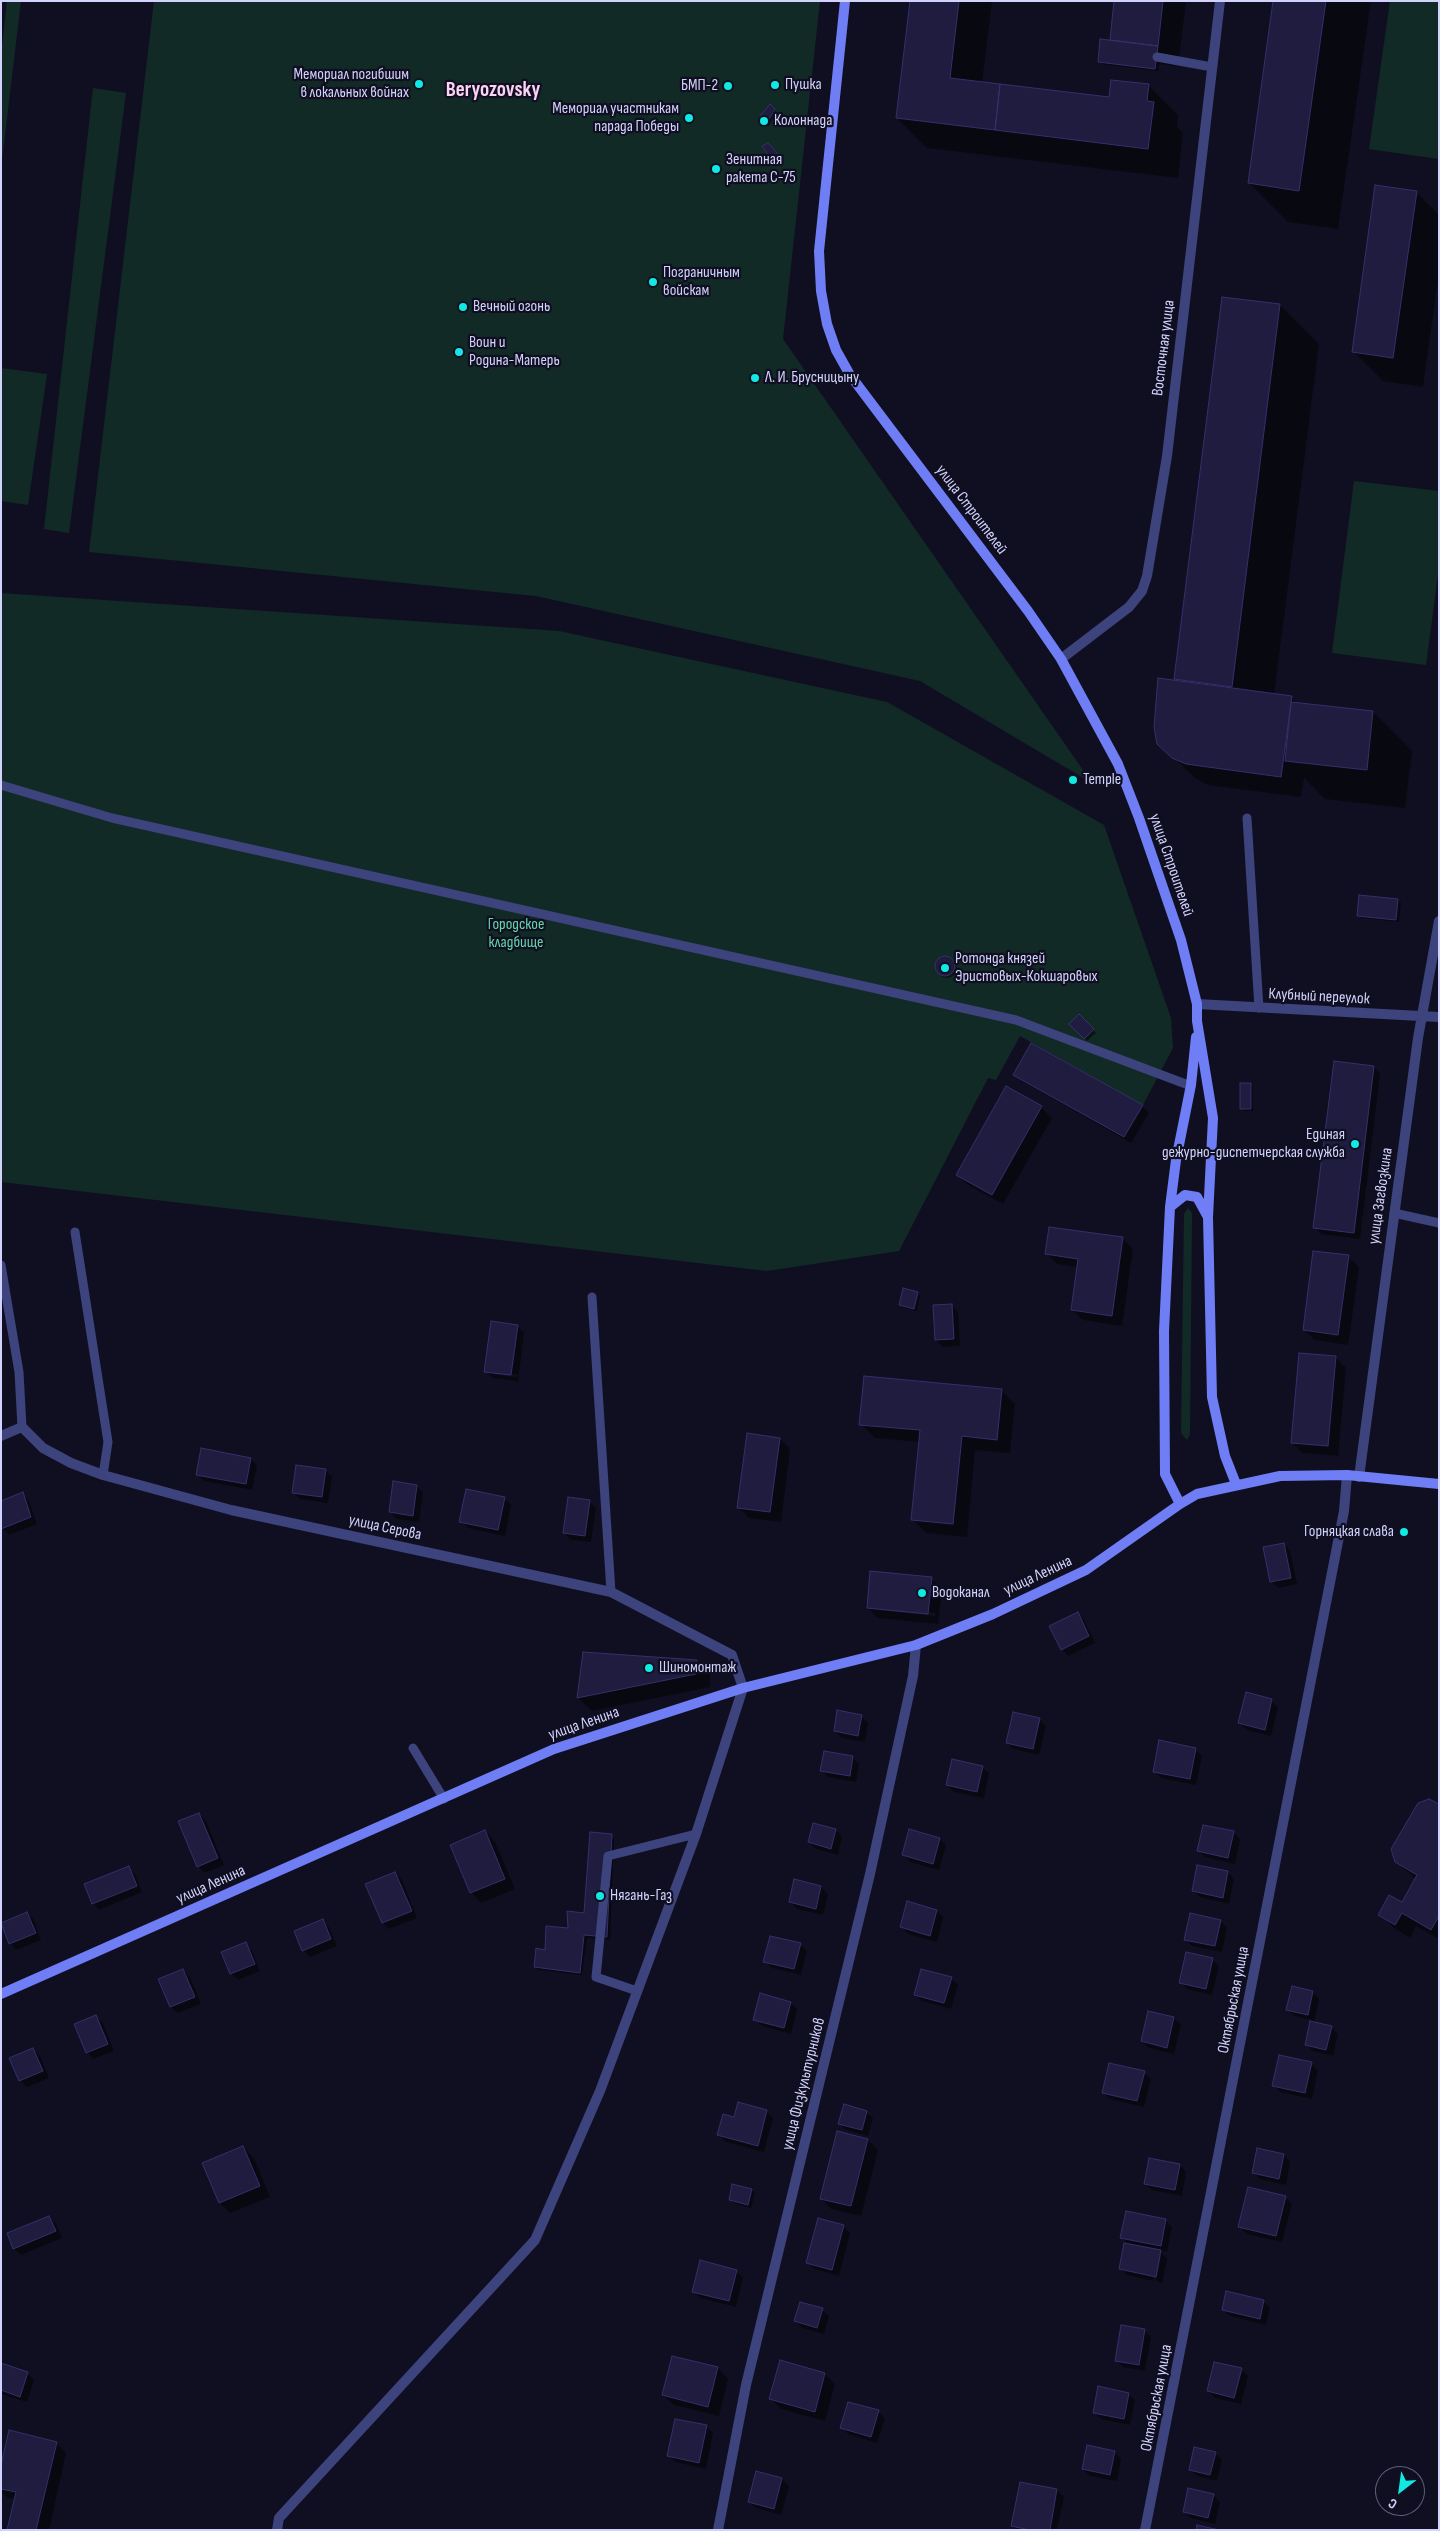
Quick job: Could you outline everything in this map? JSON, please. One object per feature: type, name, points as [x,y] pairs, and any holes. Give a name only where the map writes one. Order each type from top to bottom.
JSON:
[{"type":"main road","name":"улица Строителей","points":[[845,1],[820,251],[821,291],[827,324],[836,350],[850,375],[1028,611],[1061,659],[1118,764],[1139,818],[1181,940],[1197,1004],[1197,1021]]},
{"type":"main road","points":[[1180,1504],[1164,1474],[1164,1331],[1170,1207],[1176,1160],[1191,1086],[1197,1021]]},
{"type":"main road","points":[[1197,1021],[1213,1118],[1208,1216],[1212,1397],[1225,1456],[1236,1484],[1280,1476],[1347,1475],[1439,1484]]},
{"type":"main road","points":[[1170,1207],[1184,1195],[1196,1197],[1208,1216]]},
{"type":"main road","name":"улица Ленина","points":[[1,1994],[554,1749],[743,1688],[916,1645],[993,1614],[1086,1570],[1197,1494],[1236,1484]]},
{"type":"street","name":"Восточная улица","points":[[1061,659],[1129,607],[1142,591],[1147,576],[1167,456],[1220,1]]},
{"type":"street","name":"улица Загвозкина","points":[[1359,1477],[1422,1016],[1439,923]]},
{"type":"street","name":"Клубный переулок","points":[[1197,1004],[1439,1017]]},
{"type":"street","name":"улица Серова","points":[[22,1427],[43,1448],[71,1463],[103,1475],[231,1510],[611,1592],[732,1655],[743,1688]]},
{"type":"street","points":[[1,1436],[22,1427]]},
{"type":"street","name":"Октябрьская улица","points":[[1145,2530],[1342,1521],[1347,1475]]},
{"type":"street","name":"улица Физкультурников","points":[[718,2530],[746,2385],[872,1865],[913,1676],[916,1645]]},
{"type":"street","points":[[277,2530],[279,2518],[535,2240],[600,2091],[696,1834],[743,1688]]},
{"type":"lane","points":[[1156,57],[1212,67]]},
{"type":"lane","points":[[1,785],[112,818],[1016,1020],[1191,1086]]},
{"type":"lane","points":[[1247,818],[1259,1008]]},
{"type":"lane","points":[[1394,1213],[1439,1223]]},
{"type":"lane","points":[[75,1232],[108,1442],[103,1475]]},
{"type":"lane","points":[[1,1264],[19,1372],[22,1427]]},
{"type":"lane","points":[[592,1298],[611,1592]]},
{"type":"lane","points":[[413,1748],[444,1799]]},
{"type":"lane","points":[[637,1991],[596,1977],[608,1856],[696,1834]]},
{"type":"green space","points":[[7,1],[21,1],[1,169],[1,54]]},
{"type":"green space","points":[[154,1],[820,1],[783,339],[1092,783],[920,681],[536,596],[89,552]]},
{"type":"green space","points":[[1390,1],[1439,1],[1439,159],[1369,149]]},
{"type":"green space","points":[[93,88],[126,93],[69,533],[44,529]]},
{"type":"green space","points":[[1,368],[47,374],[28,505],[1,501]]},
{"type":"green space","points":[[1354,481],[1439,491],[1439,567],[1426,665],[1332,653]]},
{"type":"green space","name":"Городское кладбище","points":[[1,593],[559,631],[887,702],[1104,825],[1171,1018],[1173,1048],[1143,1105],[1020,1036],[996,1080],[988,1078],[899,1251],[767,1271],[1,1182]]},
{"type":"green space","points":[[1188,1208],[1192,1213],[1190,1434],[1187,1440],[1181,1433],[1184,1214]]},
{"type":"building","points":[[910,1],[959,1],[950,78],[1000,84],[995,130],[896,118]]},
{"type":"building","points":[[1114,1],[1163,1],[1158,46],[1110,40]]},
{"type":"building","points":[[1273,1],[1326,1],[1299,191],[1248,183]]},
{"type":"building","points":[[1100,39],[1158,46],[1155,69],[1098,62]]},
{"type":"building","points":[[1111,80],[1149,84],[1147,101],[1154,102],[1148,149],[995,130],[1000,84],[1109,97]]},
{"type":"building","points":[[770,104],[775,109],[766,124],[760,121],[761,115]]},
{"type":"building","points":[[768,143],[780,156],[776,161],[770,157],[762,146]]},
{"type":"building","points":[[1375,185],[1417,191],[1393,358],[1352,352]]},
{"type":"building","points":[[1222,297],[1280,304],[1232,687],[1174,679]]},
{"type":"building","points":[[1158,678],[1292,696],[1281,777],[1186,764],[1172,758],[1157,744],[1154,727]]},
{"type":"building","points":[[1291,702],[1373,711],[1367,770],[1285,761]]},
{"type":"building","points":[[1359,895],[1398,899],[1396,920],[1357,916]]},
{"type":"building","name":"Ротонда князей Эристовых-Кокшаровых","points":[[945,956],[952,959],[955,966],[952,973],[945,976],[938,973],[935,966],[938,959]]},
{"type":"building","points":[[1079,1014],[1094,1029],[1084,1039],[1069,1024]]},
{"type":"building","points":[[1031,1043],[1143,1105],[1124,1137],[1013,1075]]},
{"type":"building","points":[[1334,1061],[1374,1066],[1354,1233],[1313,1228]]},
{"type":"building","points":[[1240,1083],[1251,1083],[1251,1109],[1240,1109]]},
{"type":"building","points":[[1006,1086],[1042,1106],[992,1195],[956,1175]]},
{"type":"building","points":[[1049,1227],[1123,1237],[1112,1316],[1071,1310],[1078,1259],[1045,1254]]},
{"type":"building","points":[[1313,1251],[1349,1255],[1338,1335],[1303,1330]]},
{"type":"building","points":[[903,1288],[918,1292],[914,1309],[899,1305]]},
{"type":"building","points":[[952,1304],[954,1339],[935,1340],[933,1305]]},
{"type":"building","points":[[491,1321],[518,1325],[511,1375],[484,1372]]},
{"type":"building","points":[[1299,1353],[1336,1356],[1328,1446],[1291,1443]]},
{"type":"building","points":[[864,1376],[1002,1389],[997,1440],[962,1436],[953,1524],[911,1520],[920,1430],[859,1425]]},
{"type":"building","points":[[747,1433],[780,1438],[770,1512],[737,1508]]},
{"type":"building","points":[[201,1448],[251,1458],[246,1484],[196,1475]]},
{"type":"building","points":[[296,1465],[326,1469],[322,1497],[292,1493]]},
{"type":"building","points":[[393,1481],[417,1485],[413,1516],[389,1512]]},
{"type":"building","points":[[466,1489],[505,1497],[498,1530],[459,1522]]},
{"type":"building","points":[[23,1492],[31,1517],[1,1529],[1,1501]]},
{"type":"building","points":[[568,1497],[590,1500],[585,1536],[563,1533]]},
{"type":"building","points":[[1284,1543],[1291,1578],[1270,1582],[1263,1547]]},
{"type":"building","points":[[870,1571],[932,1577],[928,1614],[867,1608]]},
{"type":"building","points":[[1078,1612],[1089,1636],[1061,1650],[1049,1626]]},
{"type":"building","points":[[583,1652],[697,1660],[696,1674],[577,1698]]},
{"type":"building","points":[[1246,1692],[1272,1699],[1265,1730],[1238,1723]]},
{"type":"building","points":[[837,1710],[862,1715],[858,1736],[834,1731]]},
{"type":"building","points":[[1013,1712],[1040,1718],[1033,1749],[1006,1743]]},
{"type":"building","points":[[1159,1740],[1196,1748],[1190,1779],[1153,1772]]},
{"type":"building","points":[[824,1751],[853,1756],[850,1776],[820,1771]]},
{"type":"building","points":[[952,1759],[983,1766],[977,1792],[946,1785]]},
{"type":"building","points":[[1429,1799],[1439,1804],[1439,1916],[1431,1930],[1402,1913],[1395,1925],[1378,1915],[1389,1895],[1402,1902],[1417,1875],[1395,1862],[1391,1849],[1418,1803]]},
{"type":"building","points":[[199,1813],[218,1858],[197,1867],[178,1821]]},
{"type":"building","points":[[813,1823],[836,1829],[831,1849],[808,1842]]},
{"type":"building","points":[[1203,1825],[1234,1831],[1228,1858],[1197,1851]]},
{"type":"building","points":[[909,1829],[940,1838],[933,1864],[902,1855]]},
{"type":"building","points":[[485,1830],[505,1879],[470,1893],[450,1845]]},
{"type":"building","points":[[590,1832],[612,1834],[607,1937],[584,1935],[580,1973],[534,1967],[536,1948],[545,1950],[546,1926],[568,1928],[567,1911],[584,1913]]},
{"type":"building","points":[[1197,1865],[1228,1871],[1223,1898],[1192,1891]]},
{"type":"building","points":[[129,1866],[137,1886],[92,1904],[84,1884]]},
{"type":"building","points":[[395,1872],[412,1911],[382,1923],[365,1884]]},
{"type":"building","points":[[794,1879],[821,1886],[816,1909],[789,1902]]},
{"type":"building","points":[[907,1901],[937,1910],[930,1936],[900,1927]]},
{"type":"building","points":[[27,1912],[36,1933],[9,1944],[1,1923]]},
{"type":"building","points":[[1190,1913],[1221,1920],[1215,1946],[1184,1940]]},
{"type":"building","points":[[323,1919],[331,1939],[302,1951],[294,1931]]},
{"type":"building","points":[[770,1936],[801,1943],[794,1969],[763,1962]]},
{"type":"building","points":[[246,1942],[255,1964],[230,1974],[221,1952]]},
{"type":"building","points":[[1186,1952],[1213,1958],[1206,1989],[1179,1983]]},
{"type":"building","points":[[183,1969],[195,1997],[170,2007],[158,1979]]},
{"type":"building","points":[[921,1969],[952,1977],[944,2003],[914,1995]]},
{"type":"building","points":[[1292,1986],[1313,1991],[1308,2015],[1286,2010]]},
{"type":"building","points":[[760,1993],[791,2002],[784,2028],[753,2020]]},
{"type":"building","points":[[1148,2011],[1174,2017],[1167,2048],[1141,2041]]},
{"type":"building","points":[[96,2015],[108,2044],[86,2053],[74,2024]]},
{"type":"building","points":[[1310,2021],[1332,2026],[1326,2050],[1305,2045]]},
{"type":"building","points":[[33,2048],[43,2071],[19,2081],[9,2058]]},
{"type":"building","points":[[1279,2055],[1312,2062],[1305,2093],[1272,2086]]},
{"type":"building","points":[[1109,2063],[1145,2071],[1137,2101],[1102,2093]]},
{"type":"building","points":[[738,2102],[767,2110],[758,2146],[717,2135],[723,2114],[734,2117]]},
{"type":"building","points":[[844,2104],[867,2111],[862,2130],[838,2124]]},
{"type":"building","points":[[837,2131],[868,2139],[851,2206],[820,2199]]},
{"type":"building","points":[[243,2146],[260,2186],[219,2203],[202,2163]]},
{"type":"building","points":[[1257,2148],[1284,2154],[1279,2179],[1252,2173]]},
{"type":"building","points":[[1149,2158],[1180,2164],[1175,2190],[1144,2184]]},
{"type":"building","points":[[732,2184],[752,2189],[748,2205],[729,2200]]},
{"type":"building","points":[[1248,2187],[1286,2196],[1276,2236],[1238,2227]]},
{"type":"building","points":[[1126,2211],[1166,2219],[1161,2246],[1120,2238]]},
{"type":"building","points":[[49,2216],[56,2231],[13,2249],[7,2233]]},
{"type":"building","points":[[818,2218],[844,2225],[832,2270],[806,2263]]},
{"type":"building","points":[[1124,2243],[1161,2250],[1156,2277],[1119,2269]]},
{"type":"building","points":[[700,2260],[737,2270],[729,2301],[692,2292]]},
{"type":"building","points":[[1226,2291],[1264,2300],[1260,2319],[1222,2310]]},
{"type":"building","points":[[800,2302],[823,2308],[817,2328],[794,2321]]},
{"type":"building","points":[[1121,2325],[1145,2329],[1139,2365],[1115,2361]]},
{"type":"building","points":[[672,2356],[718,2367],[708,2407],[662,2395]]},
{"type":"building","points":[[780,2360],[825,2373],[815,2412],[769,2399]]},
{"type":"building","points":[[1214,2362],[1242,2368],[1234,2398],[1207,2391]]},
{"type":"building","points":[[1,2363],[28,2372],[20,2397],[1,2390]]},
{"type":"building","points":[[1098,2386],[1129,2393],[1124,2419],[1093,2413]]},
{"type":"building","points":[[848,2402],[879,2410],[871,2437],[840,2428]]},
{"type":"building","points":[[675,2419],[707,2425],[699,2463],[667,2456]]},
{"type":"building","points":[[9,2430],[57,2442],[36,2530],[7,2530],[16,2492],[1,2489],[1,2465]]},
{"type":"building","points":[[1087,2445],[1115,2451],[1110,2475],[1082,2469]]},
{"type":"building","points":[[1194,2447],[1216,2452],[1210,2475],[1189,2470]]},
{"type":"building","points":[[756,2471],[782,2478],[774,2509],[748,2502]]},
{"type":"building","points":[[1020,2482],[1057,2489],[1050,2530],[1030,2530],[1011,2526]]},
{"type":"building","points":[[1188,2488],[1214,2494],[1208,2518],[1183,2512]]},
{"type":"building","points":[[1197,2525],[1219,2530],[1196,2530]]},
{"type":"place","name":"Мемориал погибшим в локальных войнах","points":[[419,84]]},
{"type":"place","name":"Пушка","points":[[775,85]]},
{"type":"place","name":"БМП-2","points":[[728,86]]},
{"type":"place","name":"Мемориал участникам парада Победы","points":[[689,118]]},
{"type":"place","name":"Колоннада","points":[[764,121]]},
{"type":"place","name":"Зенитная ракета С-75","points":[[716,169]]},
{"type":"place","name":"Пограничным войскам","points":[[653,282]]},
{"type":"place","name":"Вечный огонь","points":[[463,307]]},
{"type":"place","name":"Воин и Родина-Матерь","points":[[459,352]]},
{"type":"place","name":"Л. И. Брусницыну","points":[[755,378]]},
{"type":"place","name":"Temple","points":[[1073,780]]},
{"type":"place","name":"Ротонда князей Эристовых-Кокшаровых","points":[[945,968]]},
{"type":"place","name":"Единая дежурно-диспетчерская служба","points":[[1355,1144]]},
{"type":"place","name":"Горняцкая слава","points":[[1404,1532]]},
{"type":"place","name":"Водоканал","points":[[922,1593]]},
{"type":"place","name":"Шиномонтаж","points":[[649,1668]]},
{"type":"place","name":"Нягань-Газ","points":[[600,1896]]},
{"type":"district","name":"Beryozovsky","points":[[493,91]]}]
